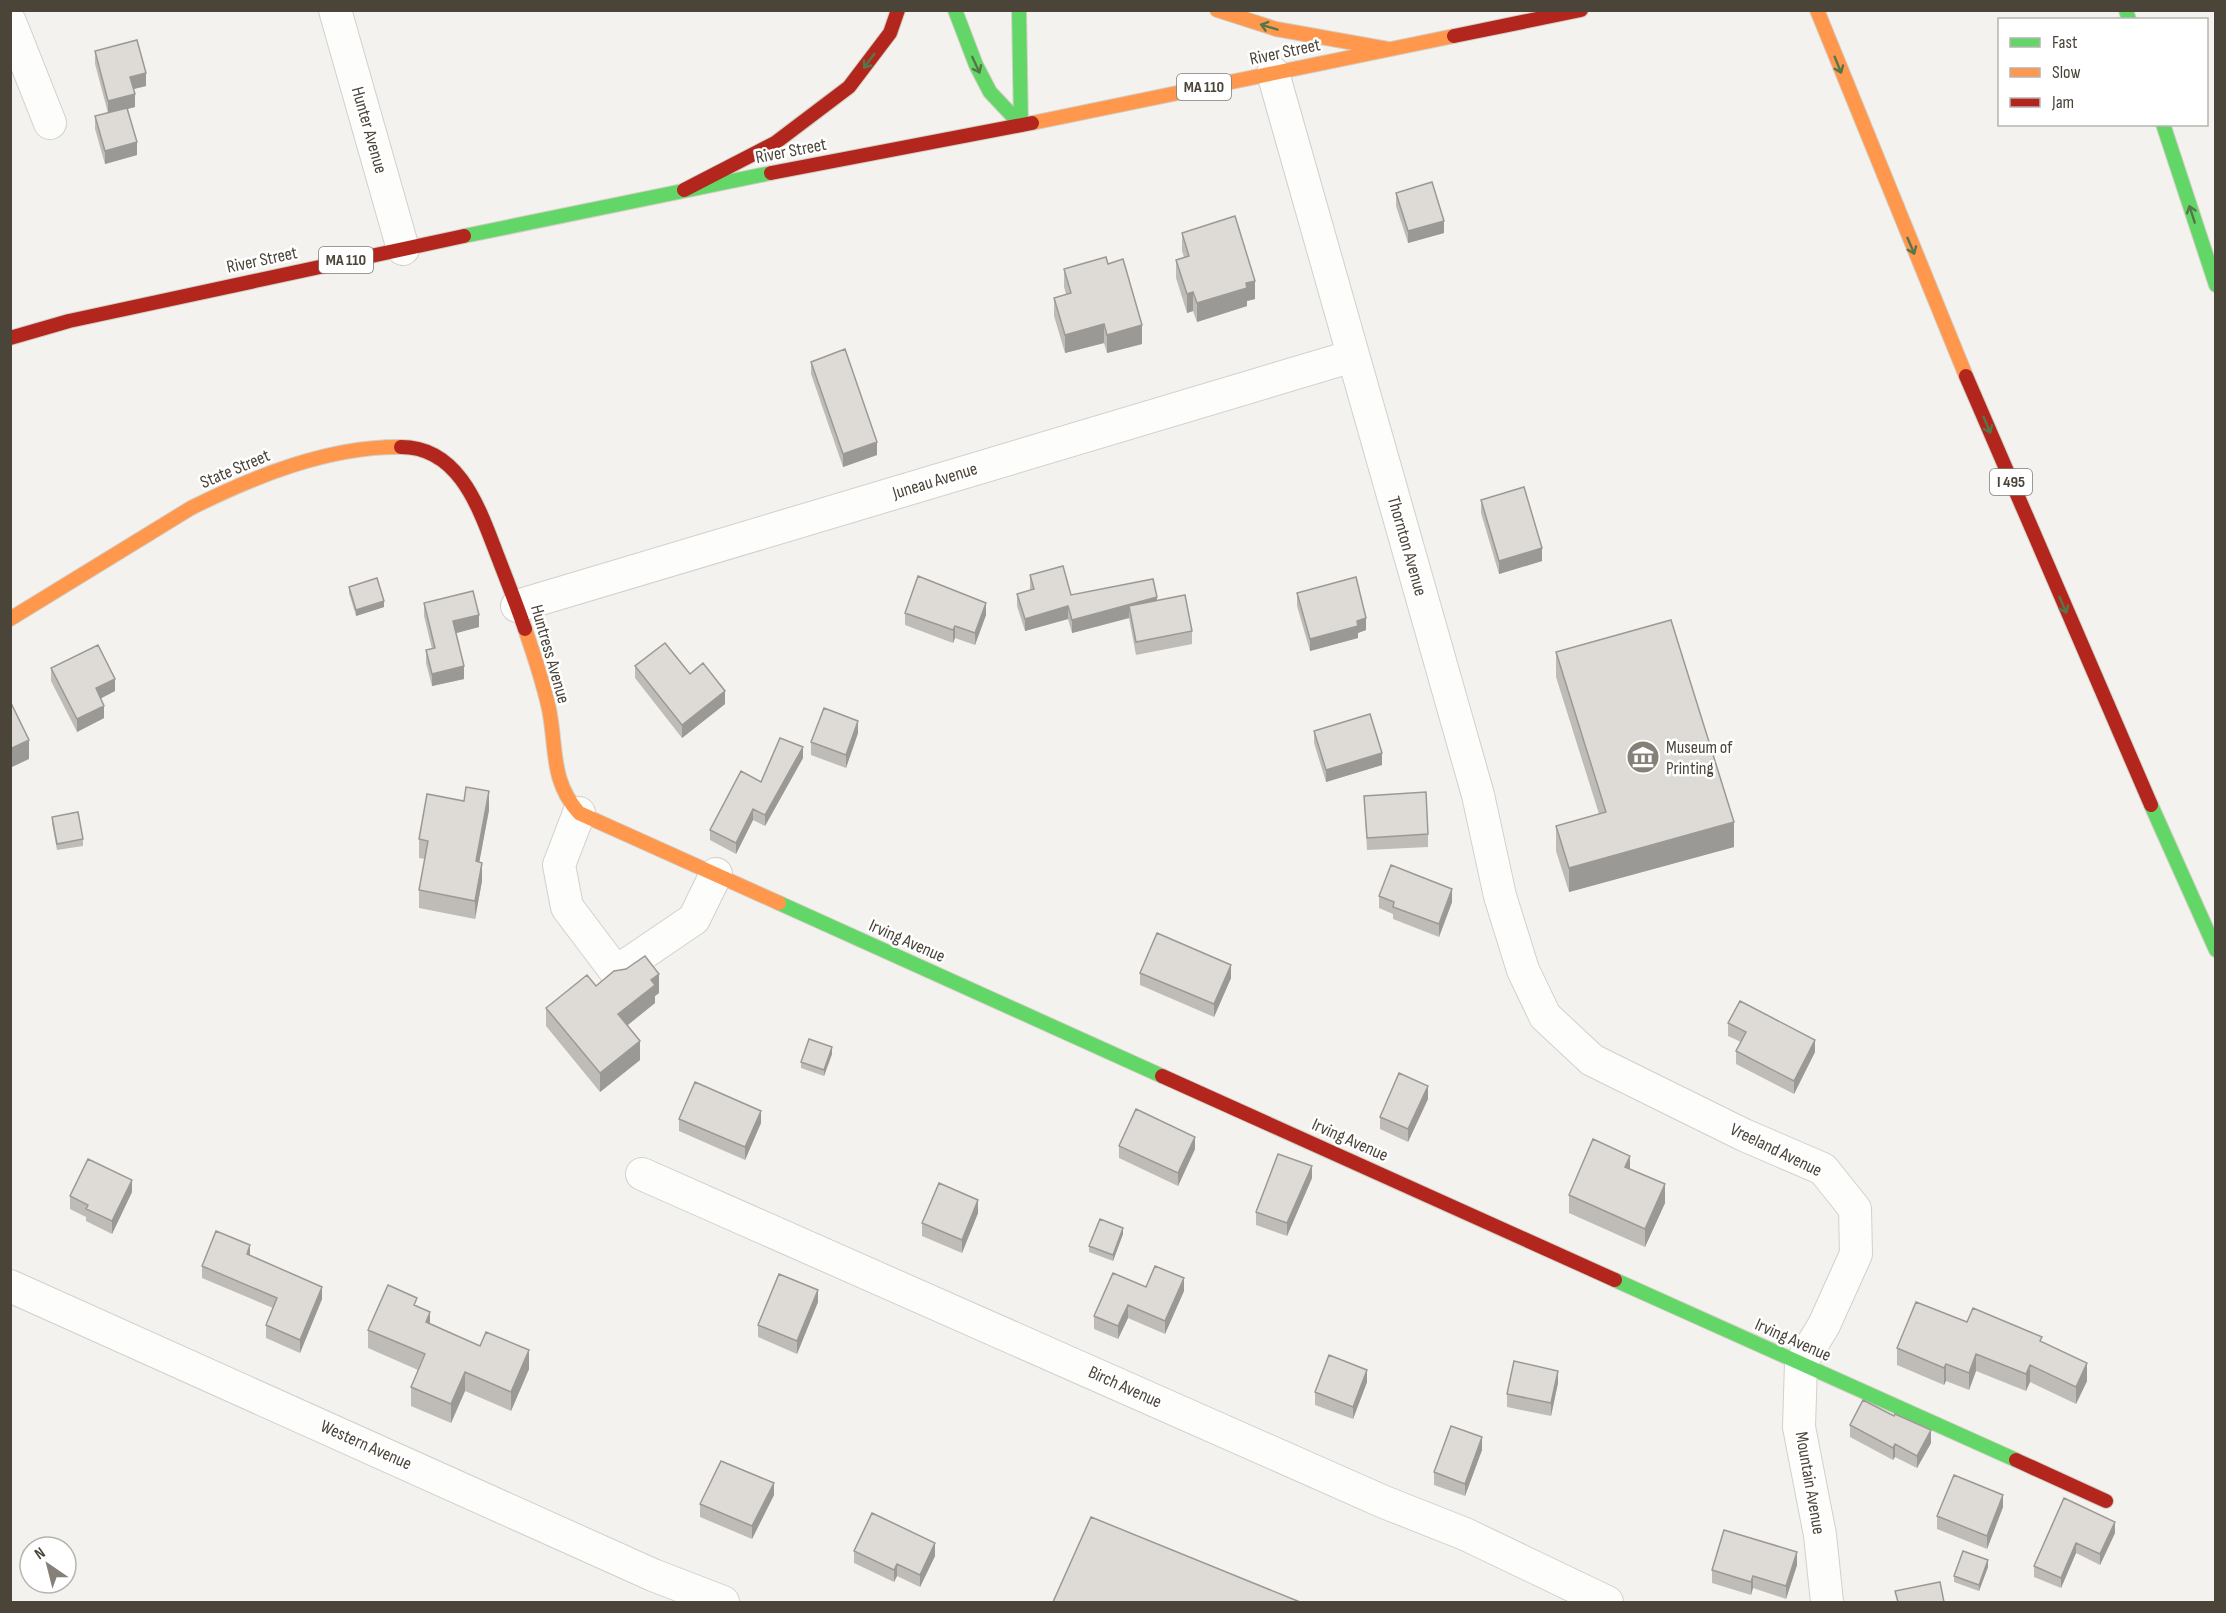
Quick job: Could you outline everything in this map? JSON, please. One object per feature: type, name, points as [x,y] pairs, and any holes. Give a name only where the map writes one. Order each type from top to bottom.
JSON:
[{"type":"main road","points":[[684,190],[775,143],[849,87],[890,33],[898,10]]},
{"type":"main road","points":[[955,10],[976,65],[990,92],[1021,125]]},
{"type":"main road","points":[[1019,10],[1021,125]]},
{"type":"main road","points":[[1217,10],[1276,29],[1388,49]]},
{"type":"main road","name":"River Street","points":[[10,338],[69,321],[684,190],[1021,125],[1581,10]]},
{"type":"main road","name":"I 495","points":[[1817,10],[1899,219],[2088,664],[2216,950]]},
{"type":"main road","points":[[2164,126],[2216,285]]},
{"type":"main road","name":"State Street","points":[[10,619],[191,508],[218,494],[291,466],[331,456],[384,446],[411,446],[431,452],[448,465],[465,483],[478,507]]},
{"type":"main road","name":"Huntress Avenue","points":[[478,507],[517,606],[548,706],[559,775],[565,796],[579,813]]},
{"type":"main road","name":"Irving Avenue","points":[[579,813],[2106,1501]]},
{"type":"street","name":"Hunter Avenue","points":[[335,10],[403,249]]},
{"type":"street","points":[[10,22],[50,123]]},
{"type":"street","name":"Thornton Avenue","points":[[1273,73],[1478,795],[1500,896],[1523,970],[1545,1016]]},
{"type":"street","name":"Juneau Avenue","points":[[517,606],[1353,356]]},
{"type":"street","points":[[579,813],[559,865],[567,907],[616,972],[694,918],[716,874]]},
{"type":"street","name":"Vreeland Avenue","points":[[1545,1016],[1592,1060],[1744,1135],[1823,1168],[1855,1209],[1856,1254],[1824,1325],[1801,1364]]},
{"type":"street","name":"Birch Avenue","points":[[642,1174],[1384,1502],[1465,1534],[1607,1602]]},
{"type":"street","name":"Western Avenue","points":[[10,1286],[643,1570],[723,1602]]},
{"type":"street","name":"Mountain Avenue","points":[[1801,1364],[1799,1426],[1820,1535],[1827,1602]]},
{"type":"building","points":[[137,40],[146,73],[130,77],[135,94],[108,101],[95,51]]},
{"type":"building","points":[[127,108],[137,142],[105,151],[95,116]]},
{"type":"building","points":[[1432,182],[1444,221],[1408,231],[1396,193]]},
{"type":"building","points":[[1235,216],[1255,281],[1246,283],[1247,288],[1197,303],[1193,292],[1187,294],[1176,260],[1189,256],[1182,233]]},
{"type":"building","points":[[1106,257],[1108,264],[1123,259],[1142,325],[1107,335],[1104,324],[1065,335],[1054,298],[1071,293],[1064,269]]},
{"type":"building","points":[[845,349],[877,442],[843,454],[811,362]]},
{"type":"building","points":[[1524,487],[1542,548],[1499,561],[1481,500]]},
{"type":"building","points":[[1063,566],[1071,595],[1153,579],[1157,597],[1072,620],[1068,606],[1025,619],[1017,594],[1034,589],[1030,575]]},
{"type":"building","points":[[918,576],[986,603],[975,633],[955,626],[953,630],[905,613]]},
{"type":"building","points":[[1356,577],[1366,618],[1357,621],[1358,626],[1310,639],[1297,593]]},
{"type":"building","points":[[377,578],[384,601],[356,610],[349,587]]},
{"type":"building","points":[[473,591],[479,615],[453,621],[464,666],[432,674],[426,650],[435,648],[424,603]]},
{"type":"building","points":[[1185,595],[1192,631],[1136,642],[1129,606]]},
{"type":"building","name":"Museum of Printing","points":[[1671,620],[1734,822],[1569,868],[1556,826],[1606,812],[1556,652]]},
{"type":"building","points":[[665,643],[690,674],[703,663],[725,691],[682,725],[635,666]]},
{"type":"building","points":[[98,645],[115,679],[96,688],[104,706],[77,719],[51,668]]},
{"type":"building","points":[[10,701],[29,740],[10,749]]},
{"type":"building","points":[[824,708],[858,721],[846,755],[811,742]]},
{"type":"building","points":[[1370,714],[1382,753],[1326,770],[1314,731]]},
{"type":"building","points":[[780,738],[803,747],[765,815],[753,809],[736,843],[710,830],[741,771],[761,782]]},
{"type":"building","points":[[466,787],[489,791],[476,861],[482,863],[475,901],[419,890],[428,841],[419,839],[427,794],[464,801]]},
{"type":"building","points":[[1426,792],[1428,834],[1367,838],[1364,796]]},
{"type":"building","points":[[78,812],[83,839],[57,844],[52,817]]},
{"type":"building","points":[[1391,865],[1452,889],[1439,924],[1393,907],[1394,902],[1379,896]]},
{"type":"building","points":[[1157,933],[1231,965],[1214,1004],[1140,973]]},
{"type":"building","points":[[645,956],[659,974],[651,980],[655,985],[618,1014],[640,1041],[600,1073],[546,1008],[587,975],[596,986],[614,971],[626,969]]},
{"type":"building","points":[[1740,1001],[1815,1040],[1794,1081],[1736,1051],[1746,1032],[1728,1023]]},
{"type":"building","points":[[809,1039],[832,1047],[824,1070],[801,1062]]},
{"type":"building","points":[[1399,1073],[1428,1086],[1408,1129],[1380,1117]]},
{"type":"building","points":[[695,1082],[761,1111],[745,1147],[679,1119]]},
{"type":"building","points":[[1136,1109],[1195,1137],[1178,1173],[1119,1146]]},
{"type":"building","points":[[1593,1139],[1630,1156],[1625,1167],[1665,1184],[1645,1229],[1569,1195]]},
{"type":"building","points":[[1278,1154],[1312,1166],[1287,1223],[1256,1212]]},
{"type":"building","points":[[88,1159],[132,1180],[112,1221],[86,1209],[88,1205],[70,1196]]},
{"type":"building","points":[[939,1183],[978,1200],[962,1240],[922,1223]]},
{"type":"building","points":[[1100,1219],[1123,1228],[1113,1255],[1089,1246]]},
{"type":"building","points":[[216,1231],[250,1245],[247,1254],[322,1287],[300,1340],[266,1325],[277,1298],[202,1266]]},
{"type":"building","points":[[1155,1266],[1184,1278],[1165,1321],[1128,1305],[1118,1326],[1094,1316],[1113,1273],[1146,1287]]},
{"type":"building","points":[[779,1274],[818,1290],[797,1341],[758,1325]]},
{"type":"building","points":[[388,1285],[417,1298],[414,1305],[430,1312],[426,1322],[480,1346],[486,1332],[529,1350],[511,1392],[465,1372],[451,1404],[411,1387],[425,1354],[368,1330]]},
{"type":"building","points":[[1916,1302],[1967,1322],[1973,1308],[2042,1337],[2040,1341],[2087,1363],[2076,1387],[2030,1365],[2026,1374],[1976,1354],[1969,1373],[1946,1364],[1944,1368],[1897,1348]]},
{"type":"building","points":[[1329,1355],[1367,1370],[1353,1407],[1315,1392]]},
{"type":"building","points":[[1514,1361],[1558,1371],[1551,1403],[1507,1394]]},
{"type":"building","points":[[1863,1400],[1894,1416],[1895,1414],[1931,1430],[1917,1456],[1895,1444],[1893,1448],[1850,1425]]},
{"type":"building","points":[[1451,1426],[1482,1437],[1465,1484],[1434,1472]]},
{"type":"building","points":[[721,1461],[774,1483],[752,1526],[700,1504]]},
{"type":"building","points":[[1954,1475],[2003,1495],[1987,1536],[1937,1516]]},
{"type":"building","points":[[2064,1498],[2115,1522],[2100,1554],[2076,1543],[2061,1578],[2034,1566]]},
{"type":"building","points":[[872,1513],[935,1543],[920,1575],[897,1564],[894,1570],[854,1551]]},
{"type":"building","points":[[1091,1517],[1300,1602],[1053,1602]]},
{"type":"building","points":[[1724,1530],[1797,1552],[1786,1586],[1753,1576],[1751,1582],[1712,1570]]},
{"type":"building","points":[[1963,1551],[1988,1560],[1979,1585],[1954,1576]]},
{"type":"building","points":[[1940,1582],[1944,1602],[1898,1602],[1895,1591]]},
{"type":"traffic: fast","points":[[955,10],[976,65],[990,92],[1021,125]]},
{"type":"traffic: fast","points":[[1019,10],[1021,125]]},
{"type":"traffic: fast","points":[[2126,10],[2128,18]]},
{"type":"traffic: fast","points":[[2164,126],[2216,285]]},
{"type":"traffic: fast","points":[[464,236],[771,173]]},
{"type":"traffic: fast","points":[[2151,805],[2216,950]]},
{"type":"traffic: fast","points":[[779,903],[1162,1076]]},
{"type":"traffic: fast","points":[[1615,1280],[2016,1460]]},
{"type":"traffic: slow","points":[[1217,10],[1276,29],[1388,49]]},
{"type":"traffic: slow","points":[[1817,10],[1966,376]]},
{"type":"traffic: slow","points":[[1032,123],[1454,36]]},
{"type":"traffic: slow","points":[[10,619],[191,508],[241,485],[320,457],[374,448],[401,447]]},
{"type":"traffic: slow","points":[[525,629],[549,709],[559,776],[570,801],[579,813],[779,903]]},
{"type":"traffic: jam","points":[[684,190],[775,143],[849,87],[890,33],[898,10]]},
{"type":"traffic: jam","points":[[1454,36],[1581,10]]},
{"type":"traffic: jam","points":[[771,173],[1032,123]]},
{"type":"traffic: jam","points":[[10,338],[69,321],[464,236]]},
{"type":"traffic: jam","points":[[1966,376],[2151,805]]},
{"type":"traffic: jam","points":[[401,447],[421,450],[438,457],[464,483],[482,517],[525,629]]},
{"type":"traffic: jam","points":[[1162,1076],[1615,1280]]},
{"type":"traffic: jam","points":[[2016,1460],[2106,1501]]},
{"type":"place","name":"Museum of Printing","points":[[1643,757]]}]
